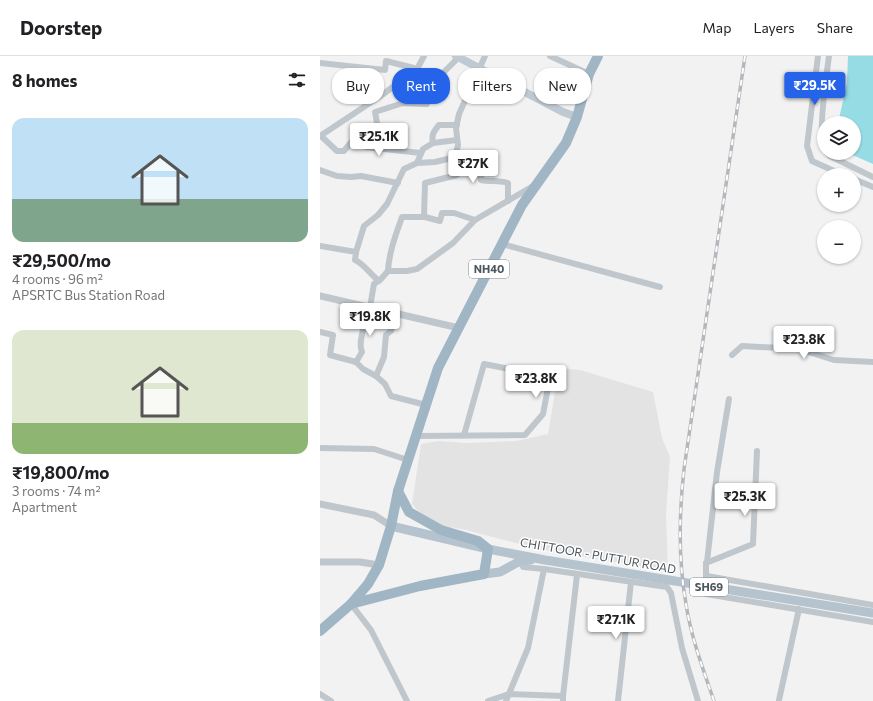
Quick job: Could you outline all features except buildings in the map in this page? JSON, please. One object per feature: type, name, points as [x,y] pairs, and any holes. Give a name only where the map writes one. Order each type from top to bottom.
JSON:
[{"type":"highway","name":"NH40","points":[[591,70],[598,56]]},
{"type":"highway","name":"NH40","points":[[320,631],[351,604],[368,584],[379,565],[391,526],[398,491],[438,368],[522,204],[566,143],[581,104]]},
{"type":"highway","points":[[398,491],[409,512],[442,530],[478,542],[488,549],[484,574]]},
{"type":"highway","name":"NH40","points":[[351,604],[420,586],[484,574]]},
{"type":"main road","points":[[457,57],[476,68]]},
{"type":"main road","points":[[526,93],[563,112],[577,117]]},
{"type":"main road","name":"CHITTOOR - PUTTUR ROAD","points":[[391,526],[542,563],[873,613]]},
{"type":"main road","points":[[484,574],[500,572],[518,558]]},
{"type":"street","points":[[420,68],[424,56]]},
{"type":"street","points":[[479,68],[485,56]]},
{"type":"street","points":[[550,56],[576,68]]},
{"type":"street","points":[[818,56],[807,146],[812,161],[828,168]]},
{"type":"street","points":[[823,116],[829,56]]},
{"type":"street","points":[[447,68],[457,57]]},
{"type":"street","points":[[320,62],[385,70],[386,61],[414,68]]},
{"type":"street","points":[[392,86],[320,136],[337,151],[344,151],[357,135],[379,134],[375,112],[400,104]]},
{"type":"street","points":[[459,172],[457,157],[457,125],[465,104]]},
{"type":"street","points":[[433,143],[433,131],[439,125],[457,125]]},
{"type":"street","points":[[368,134],[366,147],[421,153]]},
{"type":"street","points":[[416,163],[423,149],[433,143],[457,140]]},
{"type":"street","points":[[379,281],[367,272],[362,264],[355,260],[356,252],[364,226],[378,215],[387,204],[404,169],[416,163],[435,162],[457,157],[473,159],[476,154]]},
{"type":"street","points":[[838,160],[873,177]]},
{"type":"street","points":[[320,170],[337,176],[361,176],[398,183]]},
{"type":"street","points":[[424,217],[426,183],[457,175],[459,172],[481,175],[481,180],[490,182],[496,180],[508,183],[508,201]]},
{"type":"street","points":[[861,182],[873,187]]},
{"type":"street","points":[[388,271],[407,271],[417,269],[453,243],[475,220],[536,184]]},
{"type":"street","points":[[370,308],[374,284],[379,281],[388,271],[388,257],[392,251],[402,217],[424,217],[440,221],[442,213],[454,213],[475,220]]},
{"type":"street","points":[[502,244],[660,287]]},
{"type":"street","points":[[320,246],[356,252]]},
{"type":"street","points":[[320,296],[459,328]]},
{"type":"street","points":[[356,362],[362,352],[359,345],[363,327],[359,316],[361,305]]},
{"type":"street","points":[[376,376],[384,357],[386,335],[391,331],[395,313]]},
{"type":"street","points":[[320,332],[333,334],[330,355],[356,362],[363,370],[376,376],[388,388],[391,396],[426,405]]},
{"type":"street","points":[[732,355],[742,346],[799,349],[834,360],[873,362]]},
{"type":"street","points":[[416,436],[525,435],[542,414],[550,377],[484,364],[464,435]]},
{"type":"street","points":[[729,399],[717,472],[708,562],[706,563],[706,594],[873,622]]},
{"type":"street","points":[[320,448],[374,449],[408,460]]},
{"type":"street","points":[[706,563],[753,544],[757,451]]},
{"type":"street","points":[[320,504],[374,515],[391,526]]},
{"type":"street","points":[[320,562],[360,562],[379,565]]},
{"type":"street","points":[[506,701],[528,648],[542,563],[577,574],[667,587],[671,593],[682,648],[698,701]]},
{"type":"street","points":[[488,701],[509,694],[563,698],[577,574]]},
{"type":"street","points":[[707,576],[873,605]]},
{"type":"street","points":[[618,701],[631,582]]},
{"type":"street","points":[[351,604],[371,630],[407,701]]},
{"type":"street","points":[[779,700],[799,609]]},
{"type":"street","points":[[320,694],[331,701]]},
{"type":"shaded area","points":[[559,368],[580,370],[653,392],[662,438],[670,457],[666,515],[668,571],[539,549],[462,529],[430,524],[412,504],[421,444],[438,441],[467,443],[516,441],[548,434]]},
{"type":"water","points":[[848,56],[873,56],[873,164],[861,159],[861,116],[840,116],[847,83]]},
{"type":"railway","points":[[714,701],[694,641],[683,587],[680,536],[681,503],[684,469],[745,56]]}]
